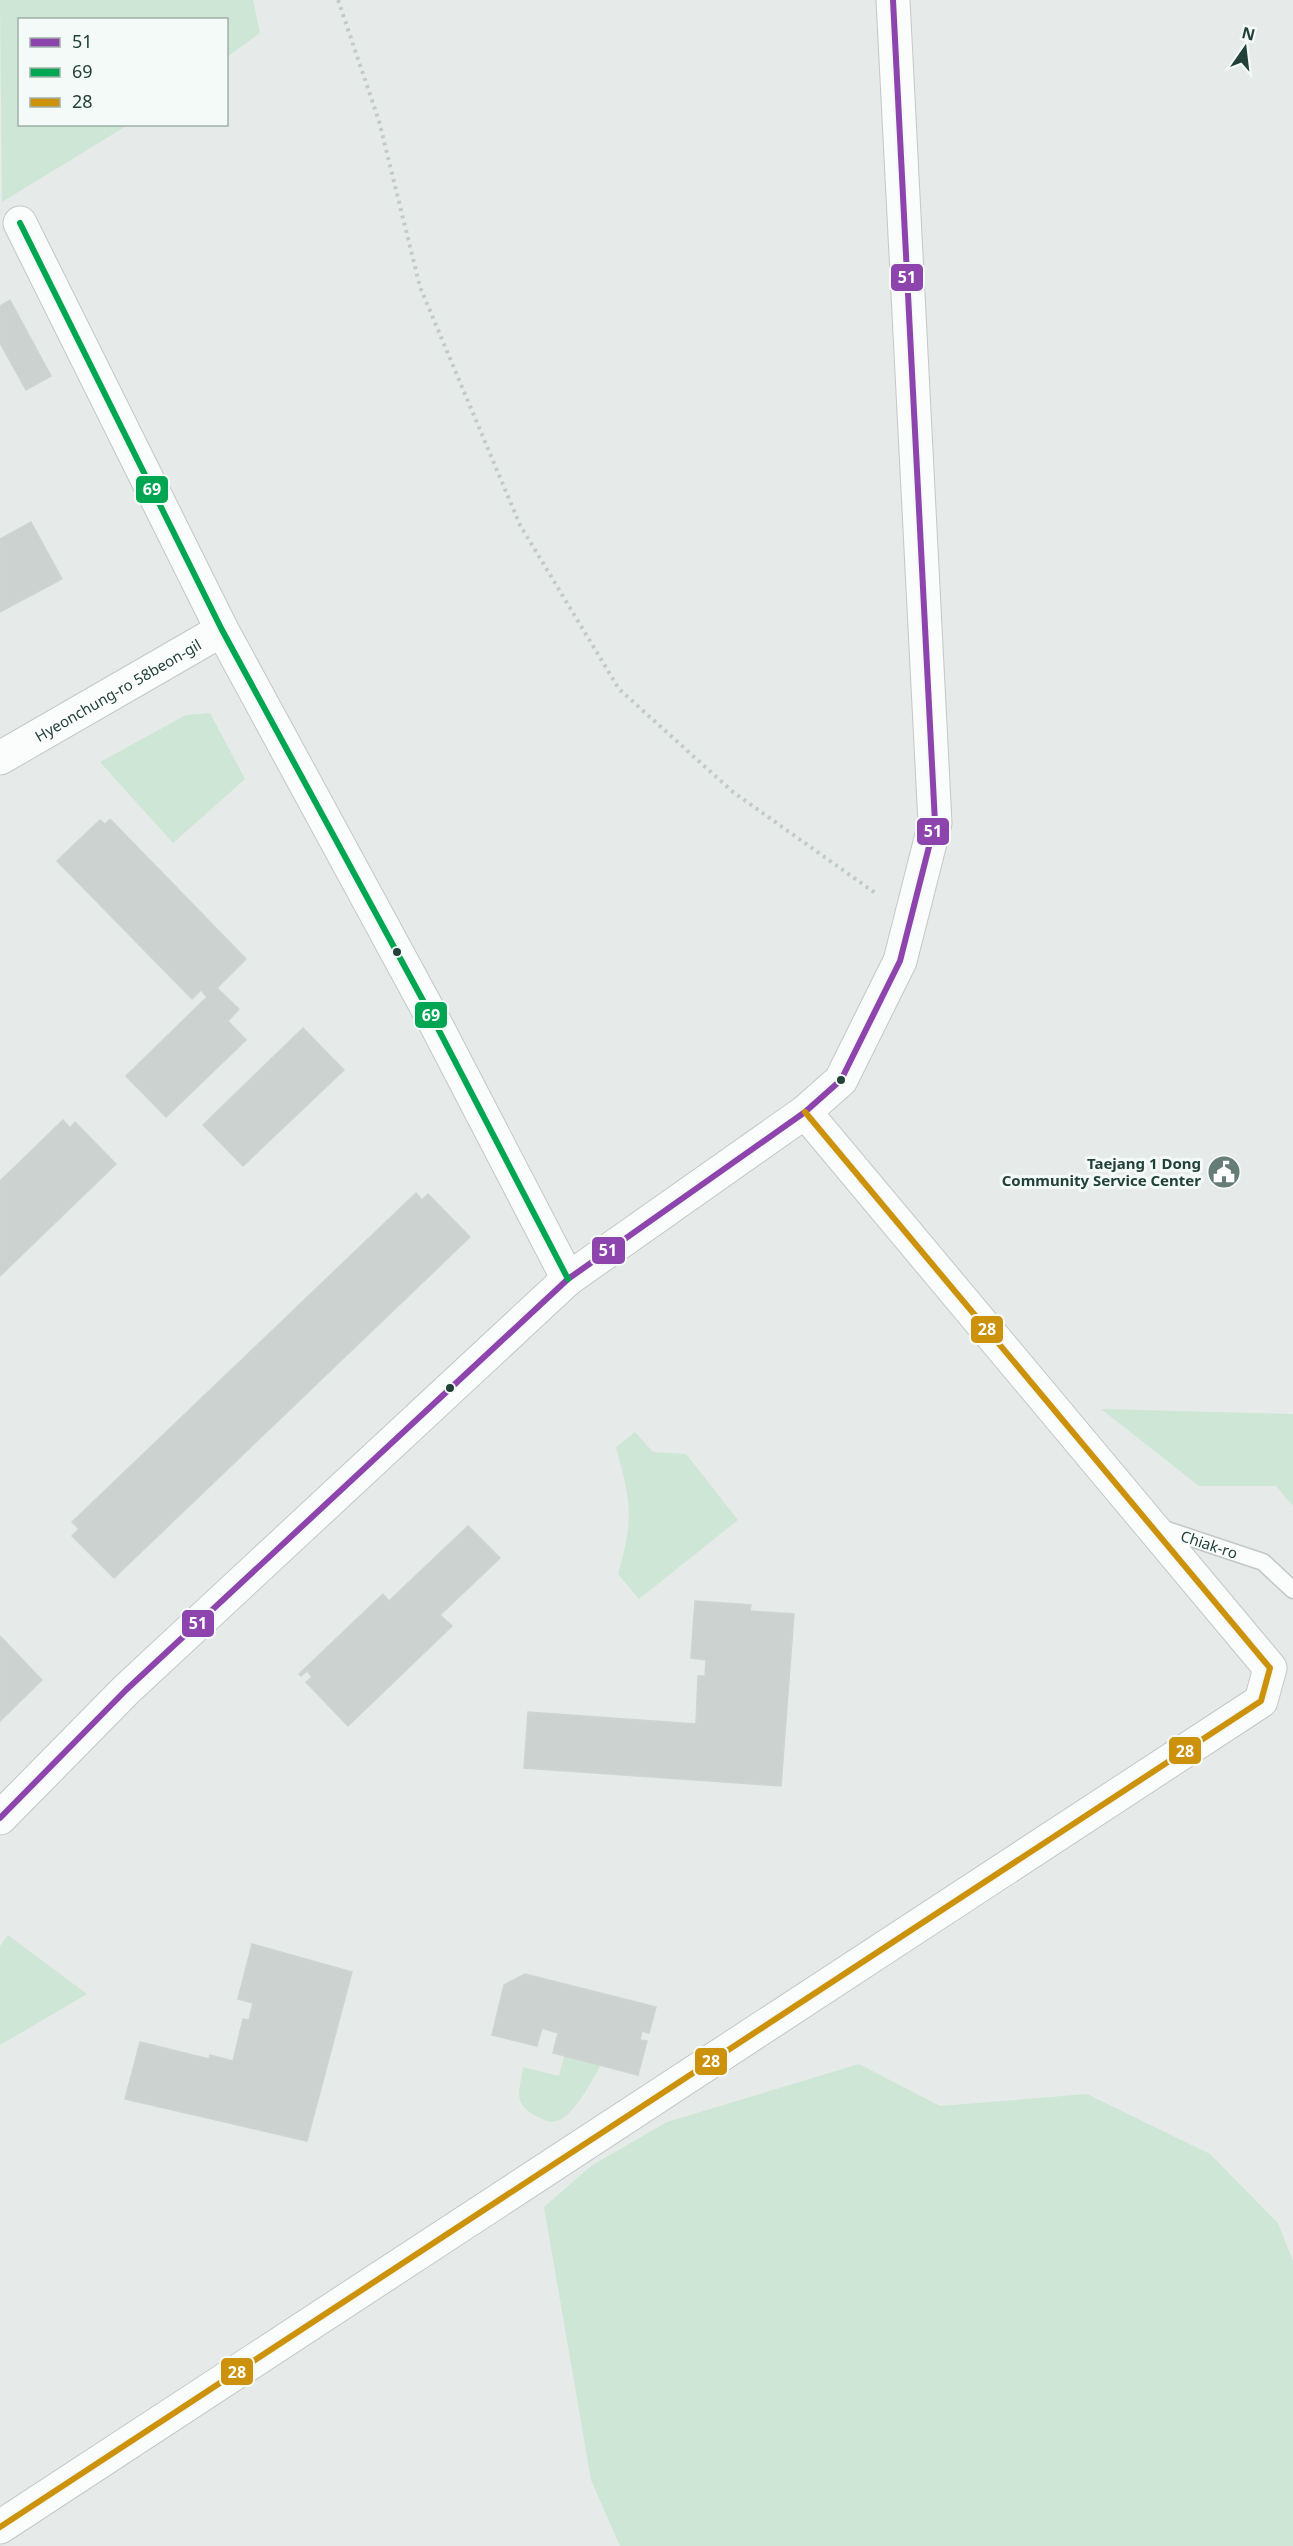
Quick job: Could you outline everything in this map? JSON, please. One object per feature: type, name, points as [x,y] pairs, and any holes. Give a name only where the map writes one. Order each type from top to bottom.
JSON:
[{"type":"street","points":[[0,1818],[126,1690],[568,1279],[805,1112],[840,1080],[900,961],[935,823],[894,0]]},
{"type":"street","points":[[20,223],[222,630],[432,1017],[568,1279]]},
{"type":"street","name":"Hyeonchung-ro 58beon-gil","points":[[0,758],[222,630]]},
{"type":"street","points":[[0,2527],[1261,1701],[1270,1668],[805,1112]]},
{"type":"lane","name":"Chiak-ro","points":[[1149,1524],[1263,1562],[1293,1590]]},
{"type":"path","points":[[338,0],[379,121],[420,287],[520,525],[619,689],[733,792],[911,919]]},
{"type":"green space","points":[[0,0],[253,0],[260,33],[228,56],[228,18],[18,18],[18,126],[126,126],[2,202]]},
{"type":"green space","points":[[210,713],[245,779],[173,843],[100,762],[186,715]]},
{"type":"green space","points":[[1101,1409],[1293,1414],[1293,1506],[1276,1486],[1199,1486]]},
{"type":"green space","points":[[635,1432],[653,1452],[686,1454],[738,1520],[639,1599],[618,1574],[627,1539],[629,1510],[616,1447]]},
{"type":"green space","points":[[8,1935],[87,1994],[0,2045],[0,1946]]},
{"type":"green space","points":[[564,2056],[601,2065],[583,2096],[571,2111],[559,2120],[548,2121],[529,2112],[521,2102],[519,2090],[523,2067],[559,2076]]},
{"type":"green space","points":[[859,2064],[940,2106],[1087,2094],[1210,2154],[1278,2223],[1293,2261],[1293,2546],[620,2546],[591,2480],[544,2207],[591,2166],[667,2122]]},
{"type":"building","points":[[10,300],[51,376],[26,390],[0,343],[0,306]]},
{"type":"building","points":[[31,522],[62,579],[0,612],[0,539]]},
{"type":"building","points":[[110,819],[246,959],[217,988],[239,1009],[228,1021],[246,1040],[166,1117],[126,1076],[207,997],[201,990],[192,999],[57,861],[100,820],[105,824]]},
{"type":"building","points":[[303,1028],[344,1070],[243,1166],[203,1125]]},
{"type":"building","points":[[63,1120],[70,1128],[75,1122],[116,1164],[0,1276],[0,1181]]},
{"type":"building","points":[[416,1193],[422,1200],[428,1194],[470,1237],[114,1578],[72,1536],[79,1529],[72,1522]]},
{"type":"building","points":[[468,1526],[500,1558],[440,1615],[452,1626],[348,1726],[306,1682],[312,1677],[307,1671],[301,1676],[299,1674],[383,1594],[389,1601]]},
{"type":"building","points":[[695,1601],[751,1605],[750,1611],[794,1614],[781,1786],[524,1768],[528,1712],[696,1724],[698,1676],[705,1676],[706,1660],[691,1658]]},
{"type":"building","points":[[0,1636],[42,1680],[0,1721]]},
{"type":"building","points":[[252,1944],[352,1972],[307,2141],[125,2099],[140,2042],[209,2059],[210,2055],[233,2061],[243,2019],[249,2020],[253,2003],[238,1999]]},
{"type":"building","points":[[525,1974],[656,2007],[649,2033],[642,2031],[640,2040],[647,2041],[638,2075],[553,2053],[558,2033],[542,2028],[537,2046],[492,2035],[504,1985]]},
{"type":"transit line","name":"51","points":[[0,1818],[126,1690],[568,1279],[805,1112],[841,1080],[900,961],[935,823],[893,0]]},
{"type":"transit line","name":"69","points":[[20,223],[222,630],[432,1017],[568,1279]]},
{"type":"transit line","name":"28","points":[[0,2527],[1261,1701],[1270,1668],[805,1112]]},
{"type":"place","name":"Taejang 1 Dong Community Service Center","points":[[1224,1172]]}]
